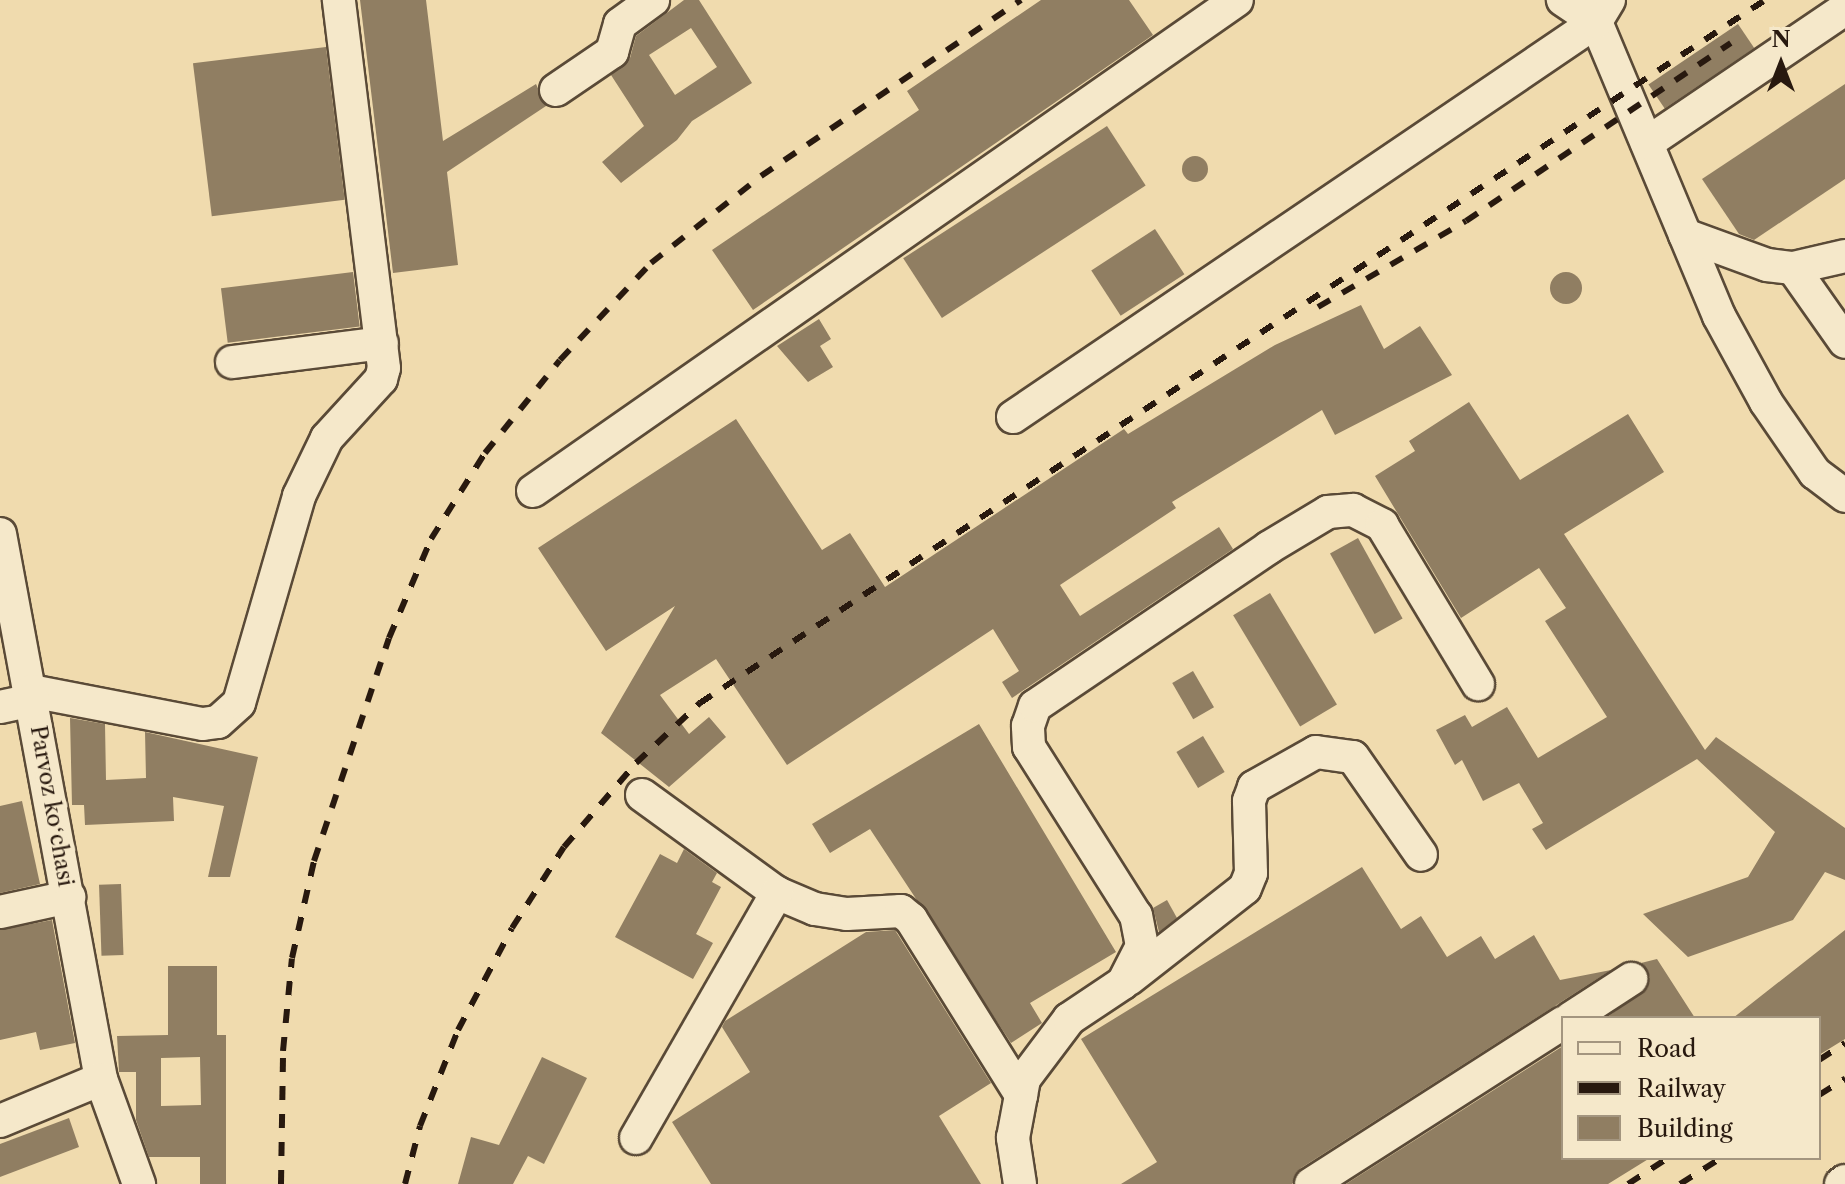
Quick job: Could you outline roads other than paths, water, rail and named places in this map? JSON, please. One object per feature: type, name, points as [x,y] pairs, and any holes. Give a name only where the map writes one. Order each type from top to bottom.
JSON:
[{"type":"street","points":[[0,707],[32,695],[203,724],[218,722],[239,703],[299,496],[327,438],[381,379],[382,343],[339,0]]},
{"type":"street","points":[[556,90],[612,52],[620,24],[653,0]]},
{"type":"street","points":[[533,491],[1237,0]]},
{"type":"street","points":[[1563,0],[1602,11]]},
{"type":"street","points":[[1647,143],[1845,9]]},
{"type":"street","points":[[1602,11],[1647,143],[1719,316],[1766,402],[1815,473],[1845,496]]},
{"type":"street","points":[[1013,417],[1602,11]]},
{"type":"street","points":[[1685,235],[1767,265],[1793,268],[1845,256]]},
{"type":"street","points":[[1793,268],[1845,342]]},
{"type":"street","points":[[232,362],[382,343]]},
{"type":"street","points":[[1123,983],[1140,957],[1142,932],[1029,747],[1028,726],[1035,706],[1047,694],[1268,548],[1328,512],[1353,510],[1382,525],[1478,684]]},
{"type":"street","name":"Parvoz koʻchasi","points":[[0,534],[101,1079],[139,1184]]},
{"type":"street","points":[[1020,1184],[1013,1138],[1024,1079],[1069,1019],[1123,983],[1245,888],[1251,873],[1249,801],[1254,787],[1316,752],[1353,757],[1421,855]]},
{"type":"street","points":[[642,795],[777,893],[815,909],[847,914],[901,911],[911,919],[1021,1095]]},
{"type":"street","points":[[636,1138],[777,893]]},
{"type":"street","points":[[0,912],[69,897]]},
{"type":"street","points":[[1574,1016],[1631,979]]},
{"type":"street","points":[[1311,1184],[1561,1024]]},
{"type":"street","points":[[0,1121],[57,1093],[101,1079]]},
{"type":"railway","points":[[281,1184],[283,1051],[292,958],[314,861],[389,638],[431,539],[485,453],[560,360],[651,263],[761,176],[1021,0]]},
{"type":"railway","points":[[405,1184],[420,1126],[458,1030],[512,928],[564,847],[636,763],[700,703],[1765,0]]},
{"type":"railway","points":[[1318,307],[1466,221],[1731,43]]},
{"type":"railway","points":[[1821,1059],[1845,1043]]},
{"type":"railway","points":[[1821,1094],[1845,1079]]},
{"type":"railway","points":[[1628,1184],[1665,1160]]},
{"type":"railway","points":[[1680,1184],[1718,1160]]}]
